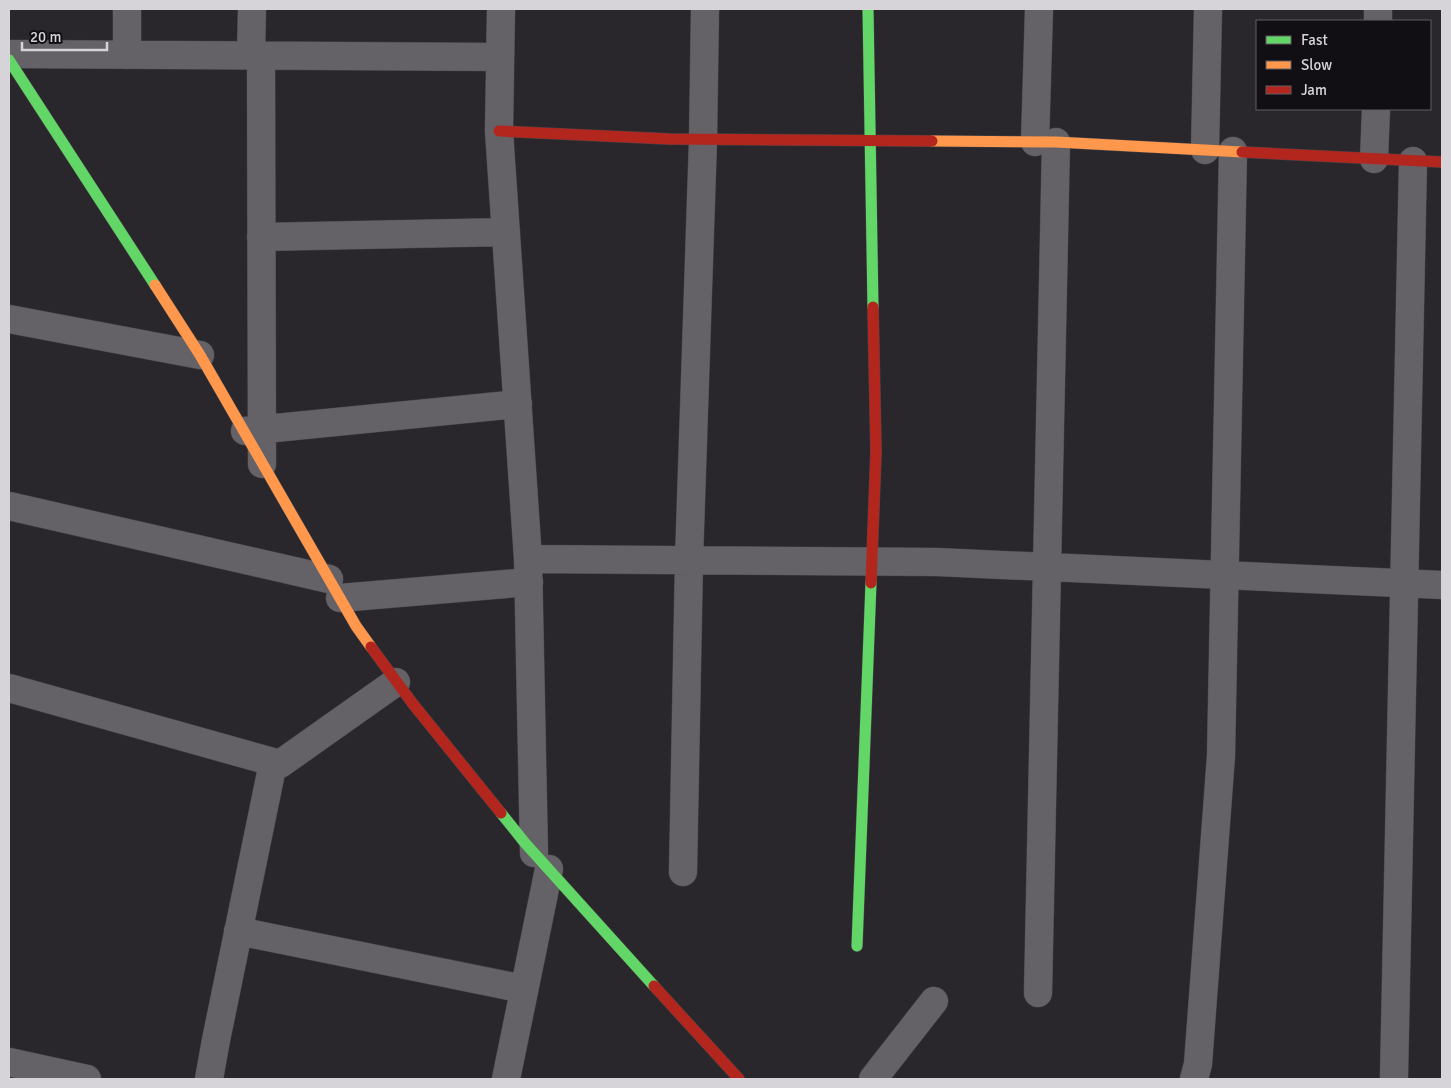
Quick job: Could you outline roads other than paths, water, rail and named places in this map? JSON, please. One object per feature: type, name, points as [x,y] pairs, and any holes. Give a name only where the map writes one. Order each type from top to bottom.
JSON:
[{"type":"street","points":[[127,9],[127,55]]},
{"type":"street","points":[[252,9],[256,55],[261,236],[253,431],[262,464],[356,626],[431,728],[541,861],[739,1079]]},
{"type":"street","points":[[501,9],[500,131],[528,570],[541,861],[524,989],[506,1079]]},
{"type":"street","points":[[683,872],[689,560],[703,140],[704,9]]},
{"type":"street","points":[[857,946],[876,452],[868,9]]},
{"type":"street","points":[[1038,993],[1047,567],[1045,142],[1039,9]]},
{"type":"street","points":[[1205,150],[1208,9]]},
{"type":"street","points":[[9,54],[500,57]]},
{"type":"street","points":[[9,60],[200,355],[253,431]]},
{"type":"street","points":[[1374,159],[1376,110]]},
{"type":"street","points":[[500,131],[703,140],[1045,142],[1442,162]]},
{"type":"street","points":[[1194,1079],[1198,1064],[1221,756],[1234,151]]},
{"type":"street","points":[[1394,1077],[1413,161]]},
{"type":"street","points":[[261,236],[506,232]]},
{"type":"street","points":[[9,318],[200,355]]},
{"type":"street","points":[[253,431],[518,404]]},
{"type":"street","points":[[9,506],[334,588],[528,570],[689,560],[937,562],[1442,585]]},
{"type":"street","points":[[9,688],[280,764],[396,682]]},
{"type":"street","points":[[210,1079],[273,762]]},
{"type":"street","points":[[238,931],[524,989]]},
{"type":"street","points":[[873,1079],[934,1001]]},
{"type":"street","points":[[9,1062],[87,1079]]}]
